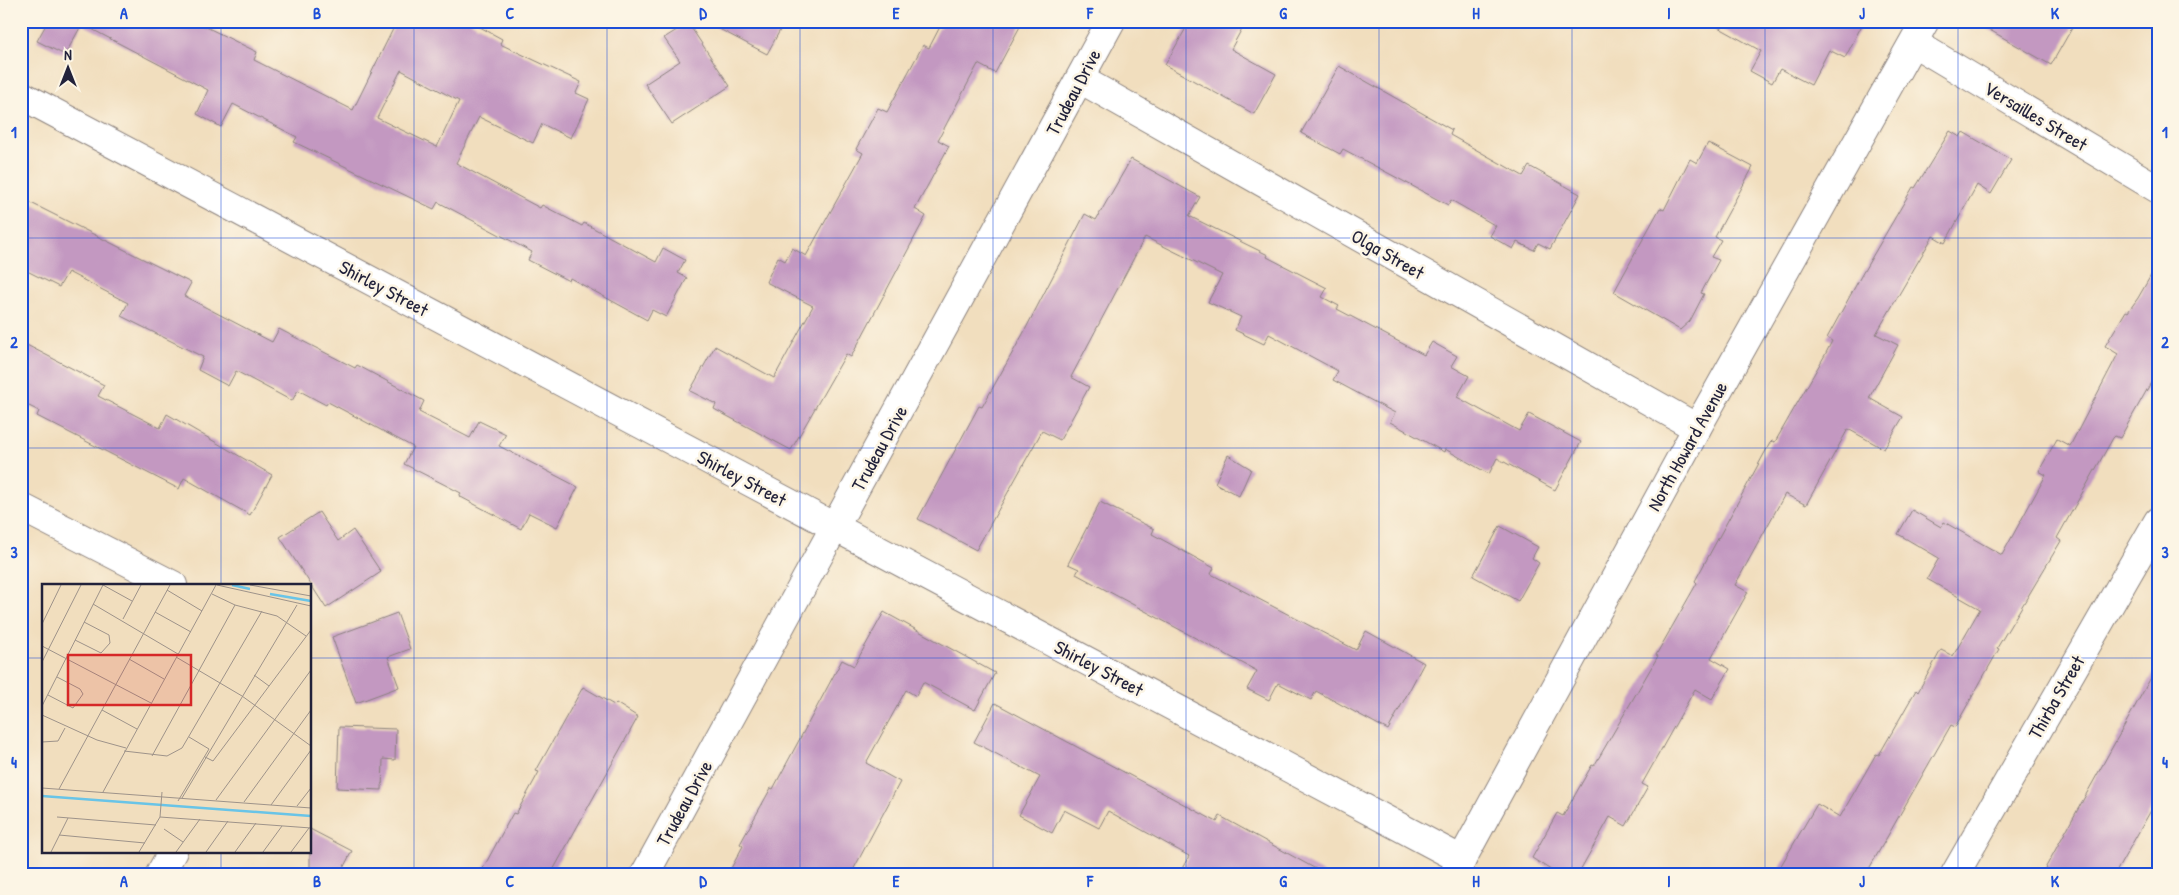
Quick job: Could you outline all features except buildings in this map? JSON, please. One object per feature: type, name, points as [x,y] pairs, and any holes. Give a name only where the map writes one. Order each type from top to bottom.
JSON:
[{"type":"street","name":"Trudeau Drive","points":[[645,874],[1111,21]]},
{"type":"street","name":"Versailles Street","points":[[1920,32],[2158,189]]},
{"type":"street","name":"North Howard Avenue","points":[[1458,867],[1697,428],[1920,32]]},
{"type":"street","name":"Olga Street","points":[[1080,79],[1697,428]]},
{"type":"street","name":"Shirley Street","points":[[21,95],[835,528],[1458,867]]},
{"type":"street","points":[[21,507],[171,584]]},
{"type":"street","name":"Thirba Street","points":[[1955,874],[2158,521]]},
{"type":"street","points":[[160,874],[172,852]]}]
